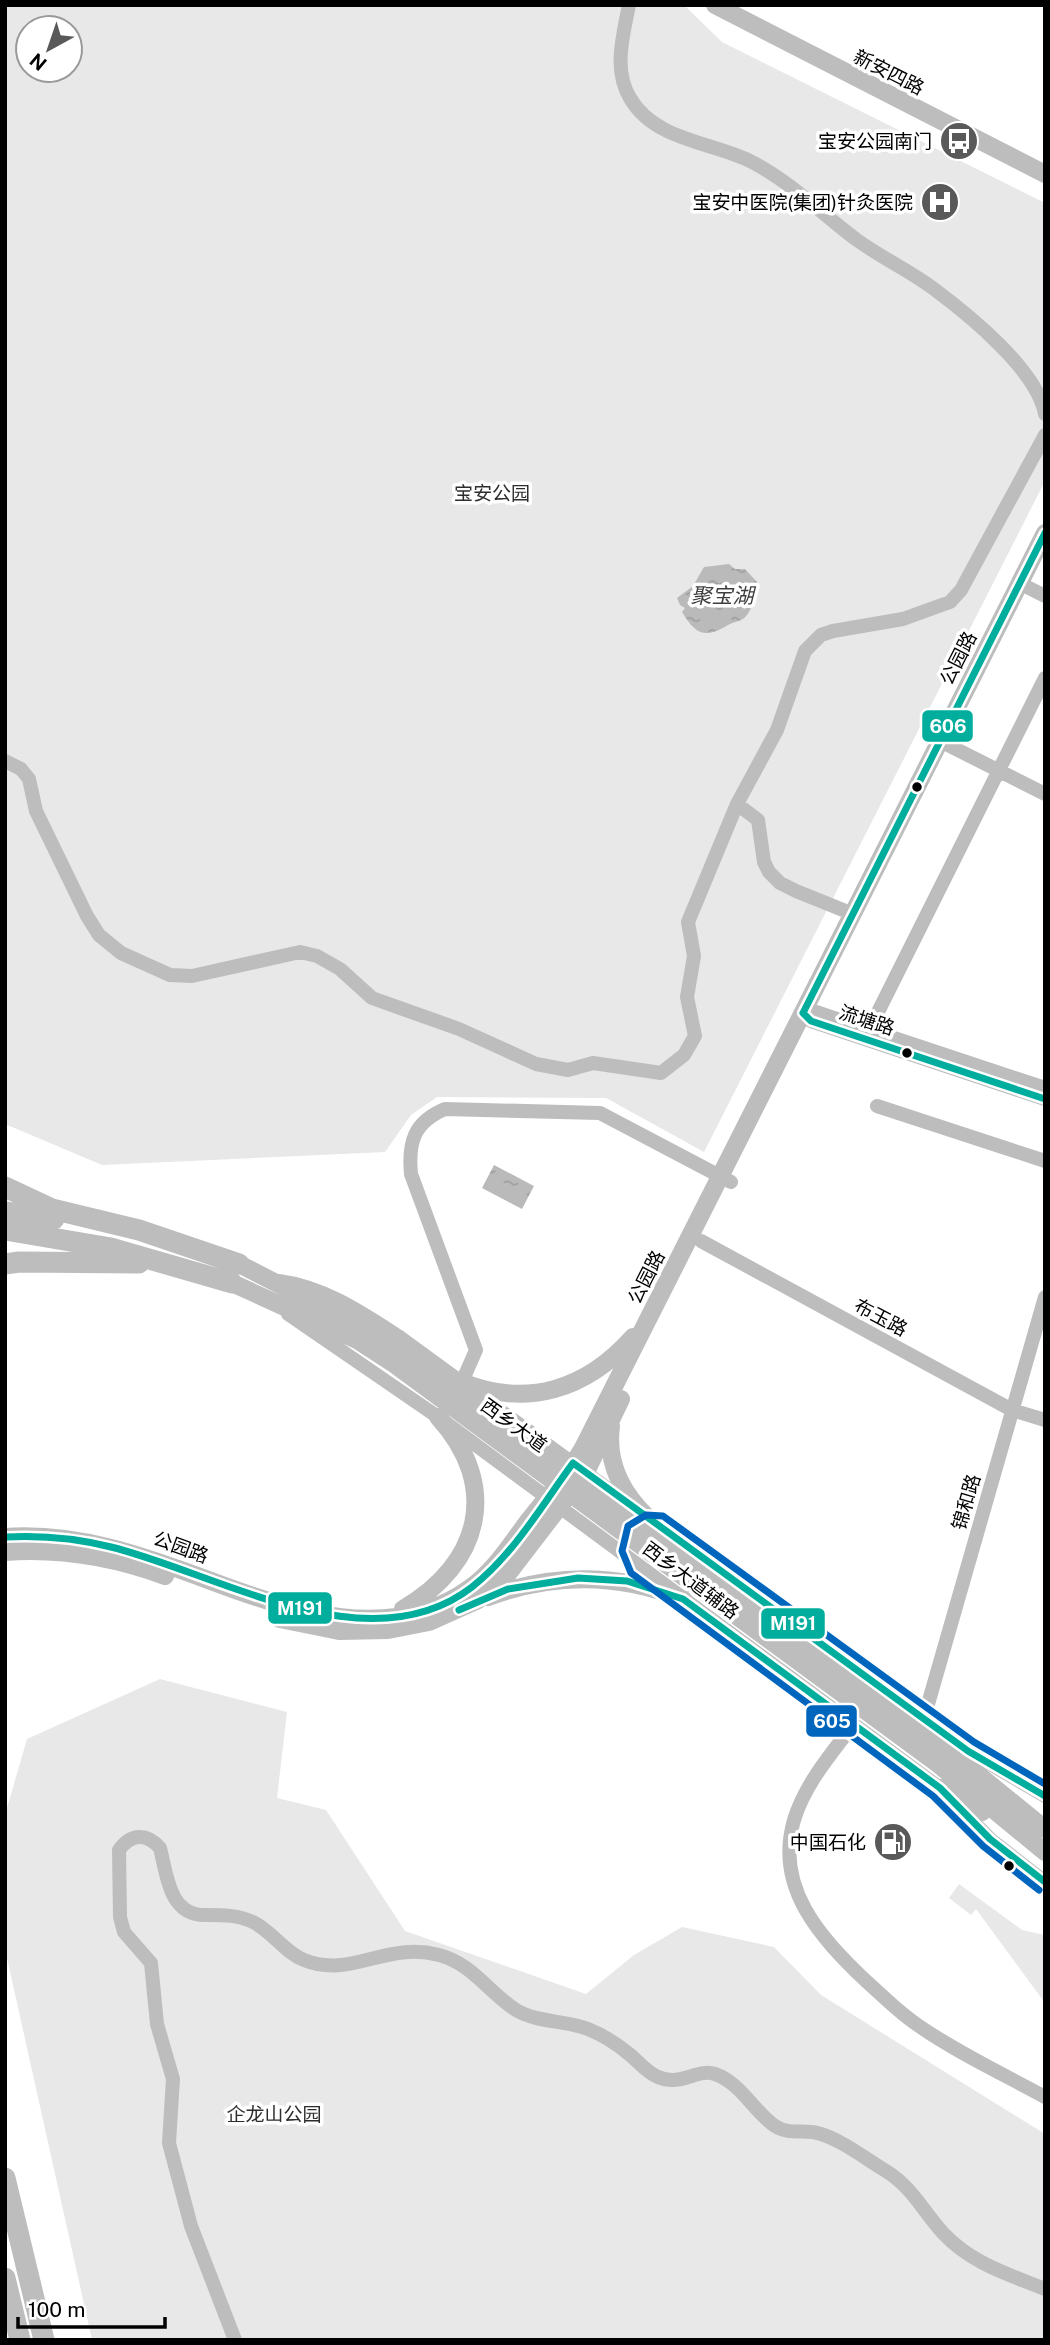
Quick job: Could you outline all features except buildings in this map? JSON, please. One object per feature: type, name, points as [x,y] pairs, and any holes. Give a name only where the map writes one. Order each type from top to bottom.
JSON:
[{"type":"highway","points":[[5,1187],[52,1209],[139,1230],[235,1274]]},
{"type":"highway","points":[[5,1212],[139,1230]]},
{"type":"highway","points":[[5,1230],[111,1248],[165,1262],[235,1274]]},
{"type":"highway","points":[[5,1264],[165,1262]]},
{"type":"highway","points":[[5,2178],[44,2340]]},
{"type":"highway","points":[[5,2278],[20,2340]]},
{"type":"main road","name":"新安四路","points":[[715,5],[1045,174]]},
{"type":"main road","name":"新安四路","points":[[735,5],[1045,161]]},
{"type":"main road","name":"公园路","points":[[810,1015],[853,914],[1031,589],[1045,533]]},
{"type":"main road","name":"公园路","points":[[580,1468],[647,1322],[725,1179],[1045,558]]},
{"type":"main road","name":"公园路","points":[[5,1537],[60,1538],[125,1550],[298,1612],[339,1618],[385,1617],[429,1608],[471,1587],[488,1573],[580,1468],[613,1416],[701,1241],[725,1179]]},
{"type":"main road","points":[[235,1274],[271,1280],[361,1334]]},
{"type":"main road","points":[[235,1274],[269,1298],[361,1334]]},
{"type":"main road","points":[[461,1382],[481,1390],[512,1395],[563,1387],[608,1361],[647,1322]]},
{"type":"main road","name":"西乡大道","points":[[361,1334],[468,1397],[943,1757],[1041,1827]]},
{"type":"main road","points":[[613,1416],[610,1437],[616,1475],[634,1504],[652,1521]]},
{"type":"main road","points":[[385,1617],[436,1586],[461,1555],[472,1528],[476,1497],[474,1479],[461,1446],[439,1417]]},
{"type":"main road","name":"公园路","points":[[5,1552],[58,1552],[113,1559],[280,1619],[339,1631],[408,1627],[448,1615],[478,1600],[507,1574],[553,1502]]},
{"type":"main road","points":[[478,1600],[532,1583],[591,1578],[634,1583],[683,1598]]},
{"type":"main road","points":[[968,1751],[1041,1827]]},
{"type":"main road","name":"西乡大道","points":[[943,1757],[1024,1837],[1045,1852]]},
{"type":"main road","points":[[940,1788],[1024,1837]]},
{"type":"street","points":[[629,5],[621,45],[623,85],[631,101],[647,117],[703,147],[749,160],[787,184],[886,262],[932,287],[993,339],[1019,367],[1043,402],[1045,414]]},
{"type":"street","points":[[5,761],[21,769],[29,779],[36,811],[88,916],[99,935],[121,953],[170,975],[192,976],[300,952],[317,956],[340,969],[372,998],[468,1032],[536,1064],[568,1070],[593,1063],[661,1073],[684,1055],[695,1036],[687,997],[694,956],[688,922],[737,804],[777,730],[805,652],[812,643],[833,631],[903,619],[950,602],[961,590],[1045,435]]},
{"type":"street","points":[[869,1030],[1045,678]]},
{"type":"street","points":[[950,746],[1045,794]]},
{"type":"street","points":[[737,804],[758,820],[764,862],[780,883],[853,914]]},
{"type":"street","name":"流塘路","points":[[810,1015],[869,1030],[1045,1088]]},
{"type":"street","name":"流塘路","points":[[810,1015],[1045,1099]]},
{"type":"street","points":[[877,1106],[1045,1161]]},
{"type":"street","points":[[461,1382],[476,1350],[411,1174],[409,1150],[418,1129],[429,1116],[445,1110],[600,1113],[725,1179]]},
{"type":"street","name":"布玉路","points":[[701,1241],[1012,1410],[1045,1420]]},
{"type":"street","name":"西乡大道辅路","points":[[271,1280],[295,1283],[344,1302],[398,1336],[968,1751],[1045,1796]]},
{"type":"street","name":"锦和路","points":[[924,1718],[1045,1297]]},
{"type":"street","name":"西乡大道辅路","points":[[269,1298],[313,1334],[439,1417],[940,1788],[989,1839],[1045,1882]]},
{"type":"street","points":[[471,1442],[483,1446],[499,1442],[508,1428],[502,1411]]},
{"type":"street","points":[[638,1565],[630,1548],[634,1535],[652,1521]]},
{"type":"street","points":[[853,1724],[808,1788],[793,1822],[792,1866],[805,1912],[829,1945],[913,2022],[1045,2097]]},
{"type":"street","points":[[235,2340],[191,2226],[169,2143],[173,2079],[157,2024],[151,1963],[124,1932],[120,1917],[119,1850],[134,1837],[153,1840],[160,1848],[172,1895],[180,1905],[204,1916],[233,1916],[249,1920],[308,1961],[332,1967],[403,1951],[443,1956],[478,1975],[505,2002],[520,2012],[597,2034],[658,2077],[684,2080],[705,2073],[714,2074],[734,2087],[777,2127],[789,2132],[822,2134],[898,2179],[920,2201],[943,2233],[981,2263],[1045,2289]]},
{"type":"green space","name":"宝安公园","points":[[5,5],[684,5],[722,42],[1045,203],[1045,481],[704,1152],[606,1098],[437,1097],[411,1115],[385,1152],[102,1165],[5,1124]]},
{"type":"green space","name":"企龙山公园","points":[[160,1679],[287,1712],[277,1798],[326,1810],[405,1931],[586,1994],[634,1955],[682,1927],[774,1947],[821,1995],[1045,2134],[1045,2340],[92,2340],[5,1949],[5,1815],[27,1739]]},
{"type":"green space","points":[[959,1884],[1022,1930],[1045,1935],[1045,2003],[976,1909],[971,1915],[949,1898]]},
{"type":"water","name":"聚宝湖","points":[[729,564],[735,569],[745,569],[757,582],[751,607],[741,620],[713,632],[697,630],[682,612],[685,608],[677,598],[693,586],[704,567]]},
{"type":"water","points":[[494,1165],[534,1186],[522,1209],[482,1188]]},
{"type":"transit line","name":"606","points":[[803,1013],[1045,533]]},
{"type":"transit line","name":"606","points":[[803,1013],[811,1021],[1045,1099]]},
{"type":"transit line","name":"M191","points":[[5,1537],[32,1536],[85,1541],[153,1559],[293,1607],[340,1616],[387,1618],[431,1609],[472,1587],[501,1560],[573,1463],[968,1751],[1045,1796]]},
{"type":"transit line","name":"605","points":[[1039,1890],[983,1846],[933,1796],[631,1573],[622,1551],[628,1526],[646,1515],[663,1516],[974,1742],[1045,1784]]},
{"type":"transit line","name":"M191","points":[[459,1610],[508,1589],[578,1578],[627,1581],[683,1599],[940,1788],[990,1839],[1045,1882]]},
{"type":"place","name":"宝安公园南门","points":[[959,141]]},
{"type":"place","name":"宝安中医院(集团)针灸医院","points":[[940,202]]},
{"type":"place","name":"中国石化","points":[[893,1842]]}]
